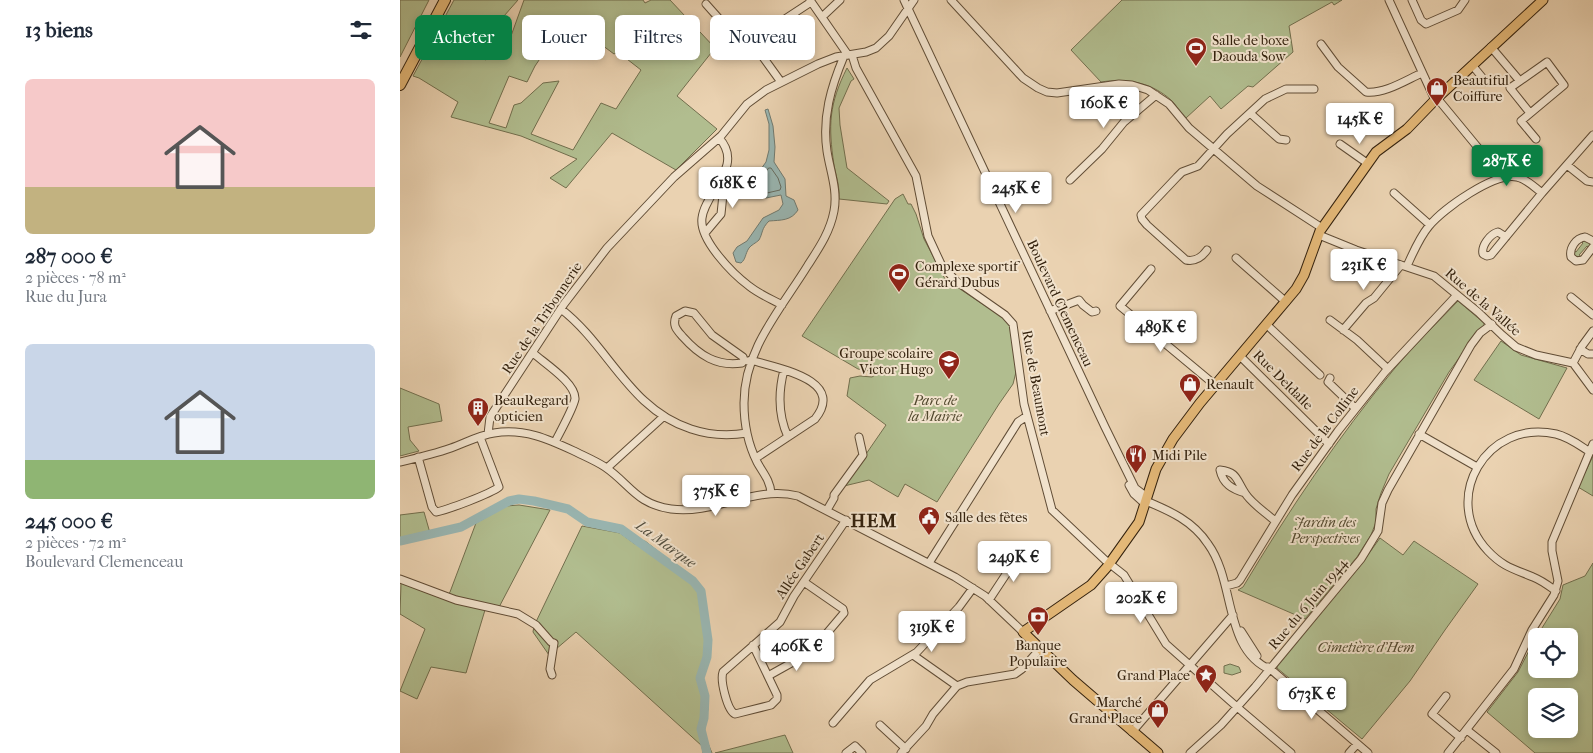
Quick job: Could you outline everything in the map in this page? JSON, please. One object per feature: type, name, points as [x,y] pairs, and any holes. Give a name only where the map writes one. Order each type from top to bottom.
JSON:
[{"type":"highway","points":[[400,70],[437,0]]},
{"type":"highway","points":[[400,85],[445,0]]},
{"type":"main road","points":[[1158,753],[1132,732],[1023,632],[1091,585],[1138,526],[1156,469],[1166,449],[1215,385],[1267,325],[1302,280],[1320,232],[1378,149],[1404,132],[1436,99],[1543,0]]},
{"type":"street","points":[[822,17],[840,0]]},
{"type":"street","name":"Boulevard Clemenceau","points":[[904,0],[1105,427],[1132,491],[1139,499],[1146,501]]},
{"type":"street","name":"Rue de la Tribonnerie","points":[[488,434],[490,417],[560,309],[624,229],[674,177],[719,138],[750,102],[762,92],[818,64],[870,50],[881,44],[914,0]]},
{"type":"street","points":[[951,0],[1018,73],[1038,88],[1047,92],[1057,93],[1126,84],[1144,88],[1156,94],[1150,102],[1124,122],[1102,149],[1070,180]]},
{"type":"street","points":[[1389,0],[1436,99],[1484,155]]},
{"type":"street","points":[[1412,0],[1421,20],[1426,24],[1458,10],[1465,0]]},
{"type":"street","name":"Rue de Beaumont","points":[[790,15],[811,1],[846,56],[856,68],[916,176],[928,236],[942,264],[955,280],[1012,321],[1027,416],[1051,508],[1124,575],[1166,644],[1291,753]]},
{"type":"street","points":[[706,4],[722,22],[736,24],[742,28],[780,82]]},
{"type":"street","points":[[1321,44],[1338,67],[1366,92],[1382,90],[1422,73]]},
{"type":"street","points":[[1491,47],[1519,80]]},
{"type":"street","points":[[771,493],[769,482],[756,458],[747,433],[744,398],[749,360],[762,334],[823,243],[832,218],[834,191],[827,150],[826,121],[831,90],[846,56]]},
{"type":"street","points":[[1530,113],[1510,88],[1547,62],[1564,85],[1521,121],[1536,139]]},
{"type":"street","points":[[1472,65],[1486,82]]},
{"type":"street","points":[[1207,250],[1203,256],[1194,260],[1186,260],[1147,225],[1141,215],[1182,172],[1198,166],[1226,134],[1265,99],[1275,93],[1292,88],[1314,89]]},
{"type":"street","name":"Rue de la Vallée","points":[[1156,94],[1169,104],[1189,128],[1213,149],[1257,186],[1320,232],[1352,249],[1434,276],[1492,324],[1510,343],[1536,355],[1573,363]]},
{"type":"street","points":[[1250,113],[1279,139],[1286,140]]},
{"type":"street","points":[[1506,237],[1593,134]]},
{"type":"street","points":[[705,233],[721,214],[727,155],[723,142],[719,138]]},
{"type":"street","points":[[1340,144],[1367,164]]},
{"type":"street","points":[[1343,330],[1366,303],[1374,298],[1404,266],[1430,225],[1454,203],[1507,176],[1524,154]]},
{"type":"street","points":[[1566,165],[1587,181],[1593,182]]},
{"type":"street","points":[[725,171],[702,215],[705,233],[718,254],[734,273],[753,289],[782,305]]},
{"type":"street","points":[[1507,176],[1525,180],[1542,193]]},
{"type":"street","points":[[1394,193],[1430,225]]},
{"type":"street","points":[[1593,241],[1586,237],[1578,239],[1571,249],[1571,257],[1576,261],[1583,260],[1593,247]]},
{"type":"street","points":[[1236,258],[1286,302]]},
{"type":"street","points":[[1151,269],[1120,306],[1215,385]]},
{"type":"street","name":"Rue de la Colline","points":[[1226,586],[1237,583],[1240,580],[1275,521],[1355,408],[1388,369],[1457,295]]},
{"type":"street","points":[[1571,297],[1593,315]]},
{"type":"street","points":[[1050,311],[1079,300],[1087,309],[1092,312],[1096,311]]},
{"type":"street","points":[[560,309],[584,329],[636,394],[663,417],[704,432],[730,435],[747,433]]},
{"type":"street","points":[[749,360],[727,364],[714,361],[702,355],[692,348],[676,330],[674,324],[676,316],[682,312],[692,312],[712,335],[749,360],[806,378],[814,383],[819,390],[822,399],[820,410],[815,419],[756,458]]},
{"type":"street","points":[[1330,320],[1360,343],[1388,369]]},
{"type":"street","name":"Rue du 6 Juin 1944","points":[[1190,753],[1222,724],[1271,670],[1358,564],[1379,529],[1386,493],[1474,340],[1492,324]]},
{"type":"street","points":[[1267,325],[1320,375]]},
{"type":"street","points":[[1593,331],[1573,363],[1593,390]]},
{"type":"street","points":[[1580,349],[1588,354],[1593,354]]},
{"type":"street","points":[[532,353],[571,385],[574,392],[573,404],[555,442]]},
{"type":"street","name":"Rue Deldalle","points":[[1240,356],[1329,444]]},
{"type":"street","points":[[784,370],[780,389],[780,404],[783,425],[788,437]]},
{"type":"street","points":[[1330,378],[1328,382],[1355,408]]},
{"type":"street","points":[[929,563],[1018,422],[1027,416]]},
{"type":"street","points":[[607,468],[663,417]]},
{"type":"street","points":[[400,462],[444,450],[488,434],[505,432],[525,433],[555,442],[607,468],[641,499],[653,505],[670,509],[700,509],[771,493],[798,496],[929,563],[973,588],[989,600],[1023,632]]},
{"type":"street","points":[[1448,753],[1514,669],[1532,630],[1556,591],[1558,580],[1552,542],[1592,448],[1561,436],[1543,433],[1512,437],[1502,442],[1486,455],[1477,467],[1469,490],[1470,522],[1478,539],[1488,552],[1508,568],[1536,578],[1556,591]]},
{"type":"street","points":[[1419,434],[1477,467]]},
{"type":"street","points":[[418,457],[432,507],[436,512],[442,511],[478,498],[499,487],[480,437]]},
{"type":"street","points":[[827,510],[834,495],[863,455],[859,437]]},
{"type":"street","points":[[1245,494],[1275,521]]},
{"type":"street","points":[[1146,501],[1179,516],[1201,534],[1217,558],[1226,586],[1236,631],[1245,648],[1256,661],[1271,670],[1368,753]]},
{"type":"street","name":"Allée Gabert","points":[[753,645],[777,695],[777,699],[775,703],[738,714],[731,712],[722,674],[753,645],[780,622],[792,598],[846,520]]},
{"type":"street","points":[[989,600],[1020,553]]},
{"type":"street","points":[[400,579],[450,598],[513,612],[528,619],[540,628],[551,642],[554,642],[550,669],[552,675]]},
{"type":"street","points":[[768,676],[813,650],[844,613],[843,609],[804,582]]},
{"type":"street","points":[[833,723],[870,680],[913,655],[929,641],[973,588]]},
{"type":"street","points":[[1132,732],[1233,615]]},
{"type":"street","points":[[880,725],[904,751],[957,686],[967,682],[1015,674],[1040,649]]},
{"type":"street","points":[[913,655],[957,686]]},
{"type":"street","points":[[1446,696],[1432,714],[1460,738]]},
{"type":"street","points":[[1467,730],[1496,753]]},
{"type":"street","points":[[1349,753],[1357,744]]},
{"type":"street","points":[[846,753],[855,746],[862,753]]},
{"type":"green space","points":[[400,0],[429,0],[421,15],[415,15],[415,28],[400,57]]},
{"type":"green space","points":[[454,0],[518,0],[505,15],[446,15]]},
{"type":"green space","points":[[524,0],[643,0],[645,3],[651,0],[670,0],[684,15],[615,15],[614,54],[605,47],[605,15],[522,15],[522,60],[539,60],[527,82],[509,76],[489,123],[506,128],[514,105],[521,103],[543,83],[559,81],[531,134],[573,150],[601,103],[616,109],[641,70],[628,60],[700,60],[700,32],[710,43],[710,54],[677,96],[717,129],[676,170],[612,133],[566,188],[550,178],[577,159],[521,136],[451,117],[458,102],[413,76],[422,60],[512,60],[512,33]]},
{"type":"green space","points":[[1122,0],[1342,0],[1334,5],[1332,2],[1289,26],[1293,52],[1253,87],[1248,86],[1221,109],[1210,96],[1186,118],[1171,100],[1147,85],[1129,81],[1101,82],[1071,50]]},
{"type":"green space","points":[[847,68],[854,79],[851,81],[839,108],[847,168],[889,201],[887,204],[839,199],[832,151],[831,126],[833,104]]},
{"type":"green space","name":"Parc de la Mairie","points":[[903,194],[916,214],[924,239],[945,279],[1010,322],[1017,368],[1013,384],[937,502],[905,484],[898,497],[869,480],[844,486],[886,425],[847,396],[850,378],[860,376],[872,377],[880,372],[858,369],[802,336],[895,199]]},
{"type":"green space","points":[[1580,240],[1591,243],[1590,248],[1587,246],[1579,255],[1582,257],[1578,259],[1572,252],[1573,250],[1576,252],[1583,243]]},
{"type":"green space","name":"Jardin des Perspectives","points":[[1458,301],[1484,323],[1484,326],[1449,372],[1389,474],[1376,509],[1376,522],[1371,535],[1357,557],[1305,619],[1238,590],[1243,587],[1296,502],[1354,420],[1403,359]]},
{"type":"green space","points":[[1501,341],[1521,355],[1567,368],[1539,419],[1474,380]]},
{"type":"green space","points":[[400,388],[439,404],[442,421],[408,427],[410,440],[419,451],[400,456]]},
{"type":"green space","points":[[1593,456],[1593,496],[1578,487]]},
{"type":"green space","points":[[519,505],[550,510],[497,611],[485,610],[466,673],[431,667],[417,699],[400,691],[425,629],[400,614],[401,583],[445,599],[450,592],[476,523],[506,506]]},
{"type":"green space","points":[[424,512],[430,533],[400,539],[400,515]]},
{"type":"green space","points":[[582,526],[620,533],[635,544],[645,541],[700,584],[705,603],[710,652],[703,679],[708,708],[704,734],[712,753],[703,753],[702,746],[576,632],[549,655],[533,632],[534,626]]},
{"type":"green space","name":"Cimetière d'Hem","points":[[1380,538],[1403,555],[1414,541],[1478,584],[1410,681],[1362,739],[1277,668],[1277,666],[1360,566]]},
{"type":"green space","points":[[1593,563],[1593,753],[1535,753],[1487,712],[1518,672],[1528,653],[1528,678],[1578,678],[1578,628],[1542,628],[1560,599],[1563,585],[1585,576]]},
{"type":"green space","points":[[1230,664],[1239,667],[1241,672],[1232,675],[1224,673],[1224,666]]},
{"type":"green space","points":[[785,735],[793,753],[715,753]]},
{"type":"water","points":[[768,109],[773,126],[774,162],[785,179],[786,196],[794,200],[798,210],[789,218],[769,221],[763,229],[759,240],[749,248],[741,263],[736,262],[733,253],[737,247],[747,241],[763,218],[779,210],[783,204],[781,195],[766,198],[758,194],[755,187],[756,176],[766,162],[769,150],[769,124],[765,110]]},
{"type":"waterway","name":"La Marque","points":[[400,541],[461,527],[509,501],[519,499],[568,509],[587,522],[621,529],[693,581],[701,591],[708,640],[707,657],[700,678],[705,696],[704,718],[701,729],[707,753]]},
{"type":"place","name":"Salle de boxe Daouda Sow","points":[[1196,67]]},
{"type":"place","name":"Beautiful Coiffure","points":[[1437,107]]},
{"type":"place","name":"Complexe sportif Gérard Dubus","points":[[899,293]]},
{"type":"place","name":"Groupe scolaire Victor Hugo","points":[[949,380]]},
{"type":"place","name":"Renault","points":[[1190,403]]},
{"type":"place","name":"BeauRegard opticien","points":[[478,427]]},
{"type":"place","name":"Midi Pile","points":[[1136,474]]},
{"type":"place","name":"Salle des fêtes","points":[[929,536]]},
{"type":"place","name":"Banque Populaire","points":[[1038,636]]},
{"type":"place","name":"Grand Place","points":[[1206,694]]},
{"type":"place","name":"Marché Grand Place","points":[[1158,729]]},
{"type":"district","name":"HEM","points":[[874,521]]}]
